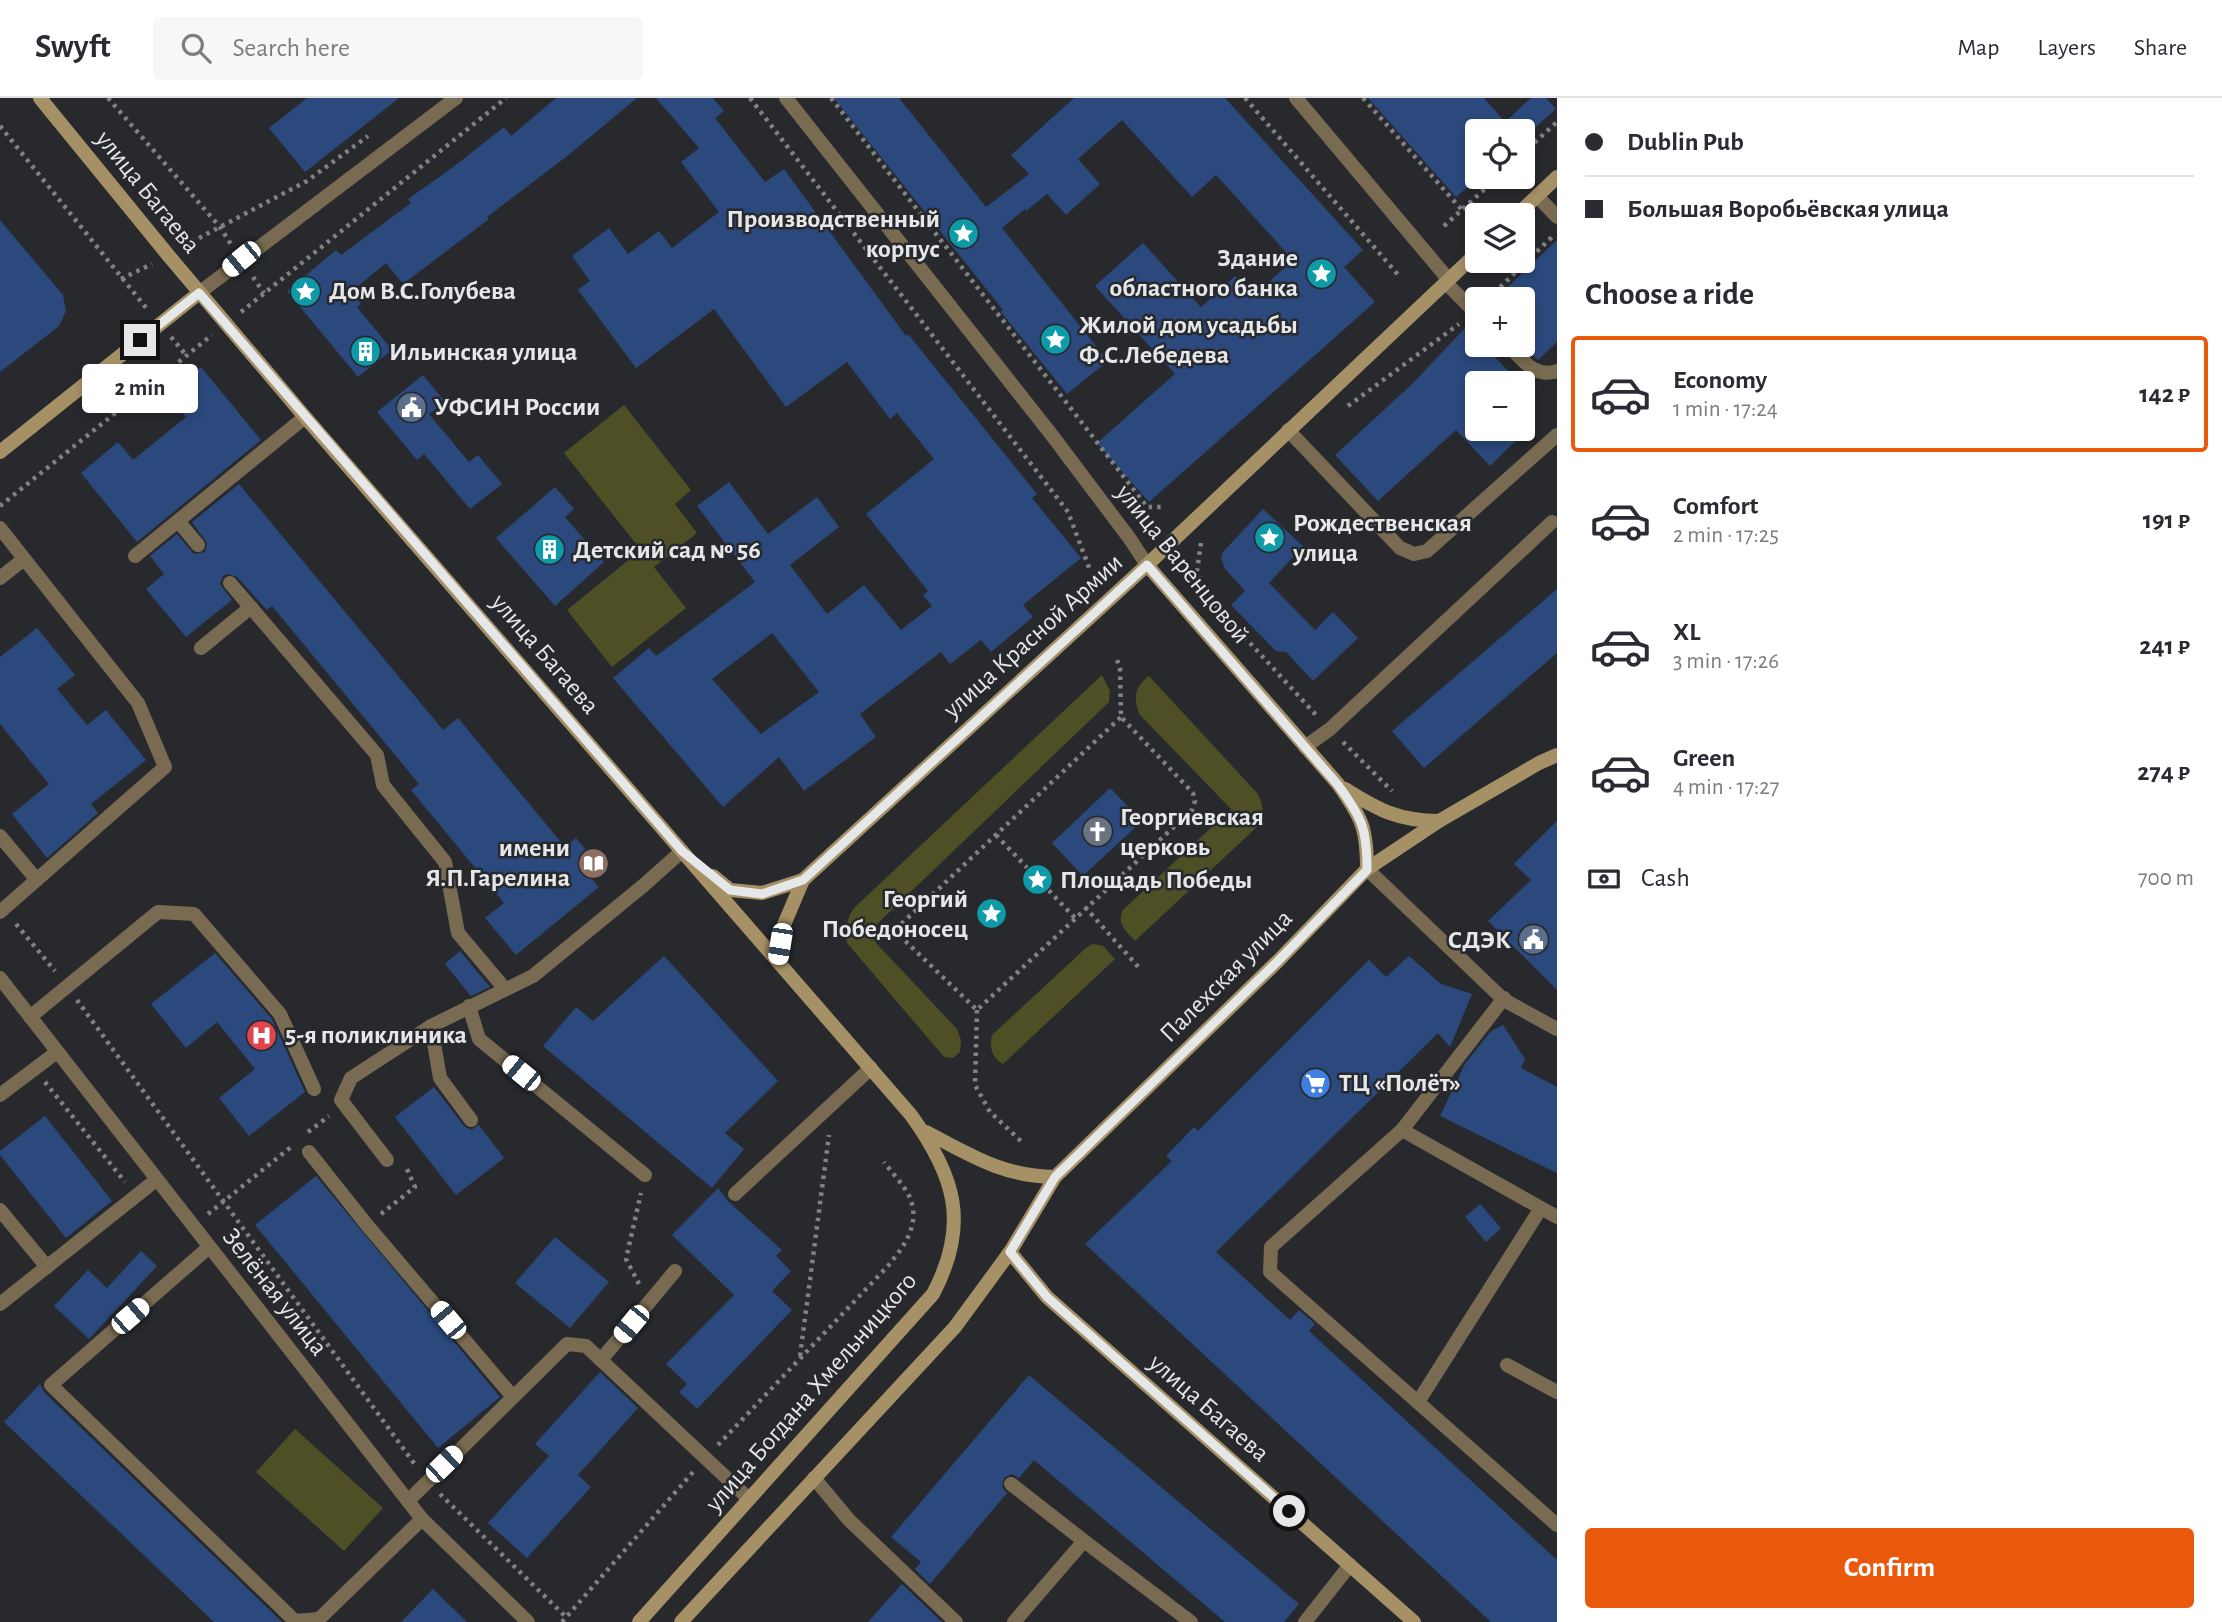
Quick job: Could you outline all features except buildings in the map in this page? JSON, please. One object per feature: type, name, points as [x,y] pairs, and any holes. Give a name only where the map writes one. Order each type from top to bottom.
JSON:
[{"type":"main road","name":"улица Багаева","points":[[40,98],[304,417],[922,1130],[993,1167],[1023,1175],[1055,1177]]},
{"type":"main road","points":[[1530,203],[1557,177]]},
{"type":"main road","name":"улица Красной Армии","points":[[682,851],[730,890],[762,894],[803,880],[1147,565],[1465,265]]},
{"type":"main road","points":[[0,452],[199,293]]},
{"type":"main road","name":"улица Варенцовой","points":[[1147,565],[1355,808],[1367,836],[1367,870]]},
{"type":"main road","name":"Палехская улица","points":[[1055,1177],[1278,961],[1367,870],[1439,821],[1557,755]]},
{"type":"main road","points":[[1338,785],[1388,814],[1416,821],[1439,821]]},
{"type":"main road","name":"улица Красной Армии","points":[[778,961],[783,927],[803,880]]},
{"type":"main road","name":"улица Богдана Хмельницкого","points":[[639,1622],[927,1302],[943,1274],[951,1252],[954,1230],[950,1186],[944,1167],[922,1130]]},
{"type":"main road","points":[[681,1622],[955,1327],[1010,1252],[1055,1177]]},
{"type":"main road","name":"улица Багаева","points":[[1010,1252],[1047,1297],[1414,1622]]},
{"type":"street","points":[[199,293],[456,98]]},
{"type":"street","points":[[1296,98],[1465,301]]},
{"type":"street","name":"улица Варенцовой","points":[[792,100],[1051,434],[1147,565]]},
{"type":"street","points":[[1537,196],[1557,217]]},
{"type":"street","points":[[1520,357],[1535,372],[1550,374],[1557,371]]},
{"type":"street","points":[[135,556],[304,417]]},
{"type":"street","points":[[1288,430],[1400,548],[1414,554],[1427,551],[1557,435]]},
{"type":"street","points":[[178,521],[198,545]]},
{"type":"street","points":[[1305,747],[1330,730],[1552,522]]},
{"type":"street","points":[[0,528],[138,703],[165,767],[2,910]]},
{"type":"street","points":[[0,578],[24,559]]},
{"type":"street","points":[[230,583],[377,755],[383,785],[445,862],[458,933],[505,989]]},
{"type":"street","points":[[201,648],[250,607]]},
{"type":"street","points":[[0,836],[37,880]]},
{"type":"street","points":[[387,1160],[341,1100],[351,1078],[431,1027],[533,976],[682,851]]},
{"type":"street","points":[[1367,870],[1504,998],[1557,1029]]},
{"type":"street","points":[[30,1017],[158,912],[194,914],[281,1014],[314,1089]]},
{"type":"street","name":"Зелёная улица","points":[[0,978],[422,1519],[528,1622]]},
{"type":"street","points":[[1504,998],[1402,1130],[1270,1247],[1270,1272],[1557,1525]]},
{"type":"street","points":[[469,1006],[479,1039],[645,1175]]},
{"type":"street","points":[[431,1027],[440,1077],[471,1120]]},
{"type":"street","points":[[0,1095],[57,1052]]},
{"type":"street","points":[[735,1194],[871,1068]]},
{"type":"street","points":[[1402,1130],[1557,1217]]},
{"type":"street","points":[[309,1152],[367,1225],[513,1397]]},
{"type":"street","points":[[0,1303],[156,1180]]},
{"type":"street","points":[[1418,1402],[1541,1208]]},
{"type":"street","points":[[0,1210],[47,1267]]},
{"type":"street","points":[[208,1248],[51,1385],[295,1621],[319,1619],[422,1519]]},
{"type":"street","points":[[601,1360],[676,1271]]},
{"type":"street","points":[[408,1501],[567,1344],[586,1346],[750,1499]]},
{"type":"street","points":[[1507,1365],[1557,1392]]},
{"type":"street","points":[[814,1478],[849,1520],[950,1620]]},
{"type":"street","points":[[1011,1484],[1191,1622]]},
{"type":"street","points":[[1014,1622],[1084,1541]]},
{"type":"street","points":[[1305,1622],[1350,1565]]},
{"type":"path","points":[[108,98],[220,227],[307,181],[369,136]]},
{"type":"path","points":[[0,506],[506,98]]},
{"type":"path","points":[[750,98],[1068,512],[1090,570]]},
{"type":"path","points":[[831,98],[1147,507],[1163,507]]},
{"type":"path","points":[[1245,98],[1400,277]]},
{"type":"path","points":[[1363,98],[1462,211]]},
{"type":"path","points":[[1535,142],[1557,122]]},
{"type":"path","points":[[0,126],[121,279]]},
{"type":"path","points":[[1444,226],[1485,189]]},
{"type":"path","points":[[1500,287],[1557,232]]},
{"type":"path","points":[[1344,409],[1465,321]]},
{"type":"path","points":[[1201,542],[1197,571],[1206,595],[1330,730],[1392,790]]},
{"type":"path","points":[[1023,1143],[990,1112],[975,1085],[976,1010],[1192,810],[1195,801],[1194,793],[1121,717],[1120,668],[1117,660]]},
{"type":"path","points":[[976,1010],[898,934],[898,928],[1121,717]]},
{"type":"path","points":[[996,835],[1075,918]]},
{"type":"path","points":[[1085,907],[1141,970]]},
{"type":"path","points":[[2,910],[68,986],[427,1481],[564,1620],[706,1457],[887,1267],[907,1242],[913,1221],[910,1198],[884,1162]]},
{"type":"path","points":[[34,1069],[136,1196]]},
{"type":"path","points":[[800,1357],[833,1103]]},
{"type":"path","points":[[639,1285],[626,1259],[645,1175]]},
{"type":"shaded area","points":[[624,405],[691,490],[675,504],[697,533],[654,567],[686,608],[612,667],[567,610],[641,550],[564,453]]},
{"type":"shaded area","points":[[1102,675],[1110,691],[1109,702],[873,928],[873,937],[877,944],[957,1029],[961,1040],[960,1052],[953,1058],[944,1057],[847,943],[849,917],[854,908]]},
{"type":"shaded area","points":[[1149,676],[1257,793],[1262,814],[1258,826],[1135,941],[1121,923],[1123,910],[1231,809],[1140,715],[1136,694],[1140,684]]},
{"type":"shaded area","points":[[1093,944],[1103,946],[1115,959],[1003,1064],[999,1062],[992,1052],[992,1035]]},
{"type":"shaded area","points":[[295,1429],[383,1508],[344,1551],[256,1472]]},
{"type":"place","name":"Производственный корпус","points":[[963,234]]},
{"type":"place","name":"Здание областного банка","points":[[1321,273]]},
{"type":"place","name":"Дом В.С.Голубева","points":[[306,291]]},
{"type":"place","name":"Жилой дом усадьбы Ф.С.Лебедева","points":[[1056,340]]},
{"type":"place","name":"Ильинская улица","points":[[366,352]]},
{"type":"place","name":"УФСИН России","points":[[411,407]]},
{"type":"place","name":"Рождественская улица","points":[[1270,538]]},
{"type":"place","name":"Детский сад № 56","points":[[550,550]]},
{"type":"place","name":"Георгиевская церковь","points":[[1097,832]]},
{"type":"place","name":"имени Я.П.Гарелина","points":[[593,863]]},
{"type":"place","name":"Площадь Победы","points":[[1037,880]]},
{"type":"place","name":"Георгий Победоносец","points":[[991,914]]},
{"type":"place","name":"СДЭК","points":[[1534,940]]},
{"type":"place","name":"5-я поликлиника","points":[[262,1035]]},
{"type":"place","name":"ТЦ «Полёт»","points":[[1316,1083]]},
{"type":"route","points":[[140,340],[199,293],[682,851],[730,890],[762,894],[803,880],[1147,565],[1355,808],[1367,836],[1367,870],[1278,961],[1055,1177],[1010,1252],[1047,1297],[1289,1511]]}]
